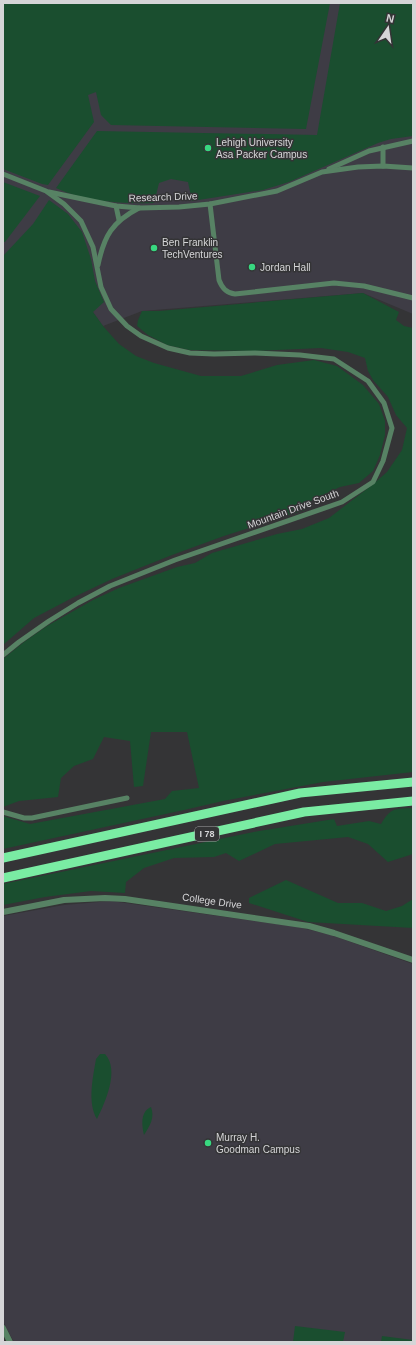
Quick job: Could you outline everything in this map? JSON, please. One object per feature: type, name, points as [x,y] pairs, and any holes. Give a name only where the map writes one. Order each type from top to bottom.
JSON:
[{"type":"highway","name":"I 78","points":[[3,858],[300,793],[413,782]]},
{"type":"highway","name":"I 78","points":[[3,878],[304,812],[413,801]]},
{"type":"street","points":[[322,172],[369,151],[413,141]]},
{"type":"street","points":[[383,147],[383,166]]},
{"type":"street","name":"Research Drive","points":[[46,191],[116,206],[140,208],[179,207],[210,204],[277,191],[322,172],[358,167],[383,166],[413,168]]},
{"type":"street","name":"Mountain Drive South","points":[[3,174],[46,191],[64,204],[80,221],[93,247],[101,287],[111,308],[127,326],[141,336],[168,348],[190,353],[300,355],[334,359],[368,381],[384,403],[392,428],[383,461],[373,482],[342,502],[169,563],[110,586],[49,621],[3,655]]},
{"type":"street","name":"Research Drive","points":[[210,204],[219,280],[222,288],[229,293],[235,294],[334,283],[364,286],[413,298]]},
{"type":"street","points":[[116,206],[119,220]]},
{"type":"street","name":"Mountain Drive South","points":[[97,268],[104,242],[113,226],[119,220],[140,208]]},
{"type":"street","points":[[3,812],[24,818],[43,817],[127,798]]},
{"type":"street","name":"College Drive","points":[[3,912],[64,900],[105,898],[125,899],[309,926],[354,939],[413,960]]},
{"type":"street","points":[[3,1328],[10,1342]]},
{"type":"shaded area","name":"Lehigh University Asa Packer Campus","points":[[3,3],[413,3],[413,314],[363,293],[142,311],[103,326],[88,305],[3,299]]},
{"type":"shaded area","name":"Murray H. Goodman Campus","points":[[111,901],[298,927],[331,935],[413,964],[413,1342],[14,1342],[3,1322],[3,916],[64,905]]},
{"type":"green space","points":[[3,3],[330,3],[306,129],[111,125],[101,115],[96,92],[88,95],[94,122],[48,185],[3,169]]},
{"type":"green space","points":[[340,3],[413,3],[413,136],[391,139],[378,143],[289,182],[263,190],[192,201],[188,182],[171,179],[159,183],[154,203],[104,201],[67,193],[56,188],[97,131],[317,135]]},
{"type":"green space","points":[[3,182],[40,196],[5,242],[3,242]]},
{"type":"green space","points":[[49,200],[68,214],[82,232],[91,259],[95,281],[104,302],[93,312],[119,344],[136,356],[154,363],[201,376],[241,376],[277,365],[314,360],[337,366],[363,385],[379,404],[385,421],[385,435],[380,455],[373,471],[359,483],[340,487],[312,500],[305,510],[224,536],[112,579],[34,618],[3,645],[3,256],[33,224]]},
{"type":"green space","points":[[363,293],[399,312],[396,320],[404,326],[413,328],[413,772],[323,782],[223,801],[3,849],[3,816],[30,824],[165,799],[172,791],[199,788],[187,732],[151,732],[143,786],[134,787],[130,741],[104,737],[93,759],[74,766],[61,778],[58,797],[19,801],[3,807],[3,659],[47,626],[93,600],[119,588],[177,567],[195,563],[212,553],[277,534],[302,529],[329,518],[387,472],[402,450],[407,428],[396,415],[388,397],[373,380],[368,371],[365,358],[348,352],[321,348],[255,351],[189,350],[167,345],[148,335],[137,326],[142,311],[159,311]]},
{"type":"green space","points":[[413,808],[413,854],[388,862],[368,844],[348,837],[275,844],[239,861],[226,853],[214,857],[174,858],[144,868],[126,882],[125,893],[91,891],[45,897],[3,905],[3,884],[259,831],[334,819],[337,826],[369,821],[381,824],[388,814],[394,810]]},
{"type":"green space","points":[[286,880],[338,903],[362,903],[386,911],[402,906],[413,899],[413,928],[308,922],[249,903],[249,898]]},
{"type":"green space","points":[[100,1054],[105,1054],[109,1061],[111,1077],[107,1096],[97,1119],[94,1113],[91,1098],[96,1059]]},
{"type":"green space","points":[[151,1107],[152,1118],[144,1135],[142,1123],[143,1115],[147,1109]]},
{"type":"green space","points":[[295,1326],[345,1332],[343,1342],[293,1342]]},
{"type":"green space","points":[[382,1336],[413,1340],[413,1342],[381,1342]]},
{"type":"place","name":"Lehigh University Asa Packer Campus","points":[[208,148]]},
{"type":"place","name":"Ben Franklin TechVentures","points":[[154,248]]},
{"type":"place","name":"Jordan Hall","points":[[252,267]]},
{"type":"place","name":"Murray H. Goodman Campus","points":[[208,1143]]}]
